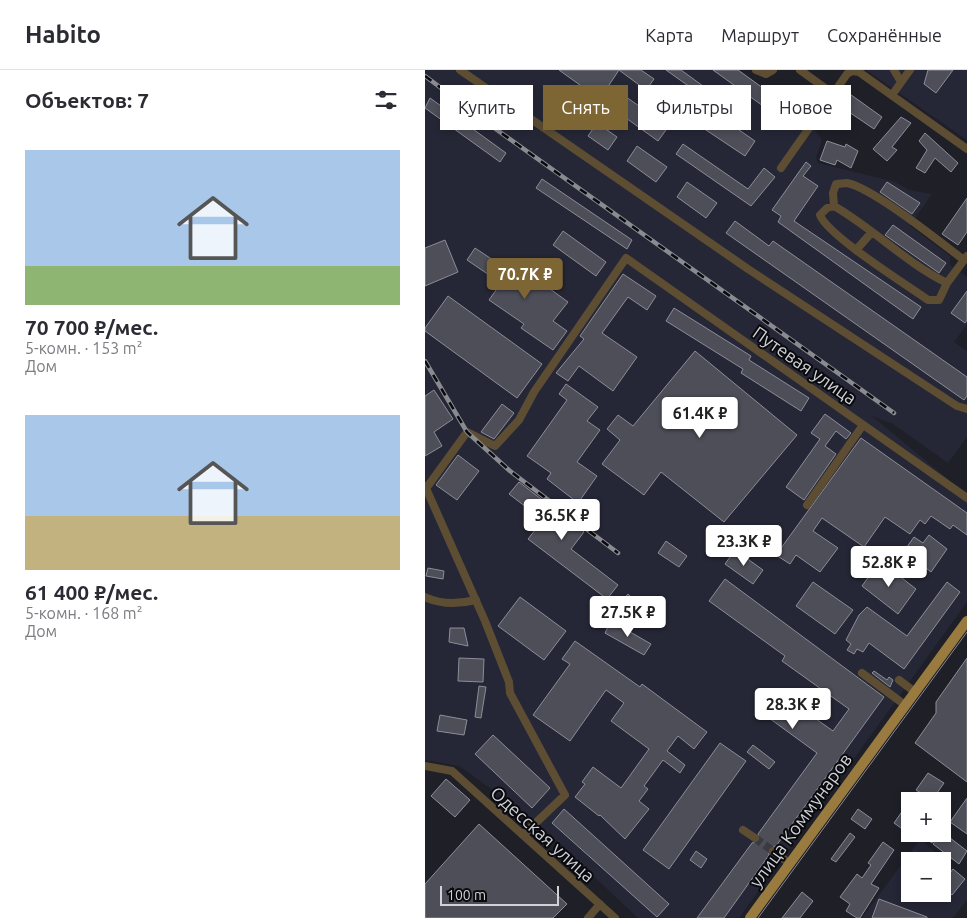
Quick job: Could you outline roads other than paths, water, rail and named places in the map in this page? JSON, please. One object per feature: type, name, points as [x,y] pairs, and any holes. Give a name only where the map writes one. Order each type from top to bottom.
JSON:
[{"type":"main road","name":"улица Коммунаров","points":[[750,918],[967,621]]},
{"type":"street","points":[[460,70],[757,274],[957,406],[967,409]]},
{"type":"street","points":[[756,70],[766,74],[773,70]]},
{"type":"street","points":[[800,70],[820,85]]},
{"type":"street","points":[[894,70],[901,82]]},
{"type":"street","points":[[892,95],[910,70]]},
{"type":"street","points":[[839,85],[847,74],[852,71],[859,72],[967,149]]},
{"type":"street","points":[[781,168],[807,130]]},
{"type":"street","points":[[834,206],[833,193],[835,184],[847,183],[882,202],[965,263],[947,284],[939,300],[928,300],[835,235],[823,222],[821,215],[827,208],[834,206],[850,215],[871,233],[923,270],[947,284]]},
{"type":"street","points":[[857,249],[871,233]]},
{"type":"street","name":"Путевая улица","points":[[425,488],[467,432],[495,446],[519,420],[534,392],[625,258],[967,498]]},
{"type":"street","points":[[807,505],[863,425]]},
{"type":"street","points":[[425,488],[476,600],[509,682],[510,693],[565,795],[523,835]]},
{"type":"street","points":[[425,597],[434,601],[458,604],[476,600]]},
{"type":"street","points":[[861,673],[905,705]]},
{"type":"street","points":[[899,680],[915,692]]},
{"type":"street","name":"Одесская улица","points":[[427,769],[452,772],[615,918]]},
{"type":"street","points":[[743,830],[755,838]]},
{"type":"street","points":[[773,851],[789,863]]},
{"type":"street","points":[[588,918],[600,904]]},
{"type":"tunnel","points":[[755,838],[773,851]]},
{"type":"tram line","points":[[758,918],[967,632]]},
{"type":"railway","points":[[425,76],[497,130],[894,413]]},
{"type":"railway","points":[[425,361],[467,432],[510,471],[618,553]]}]
